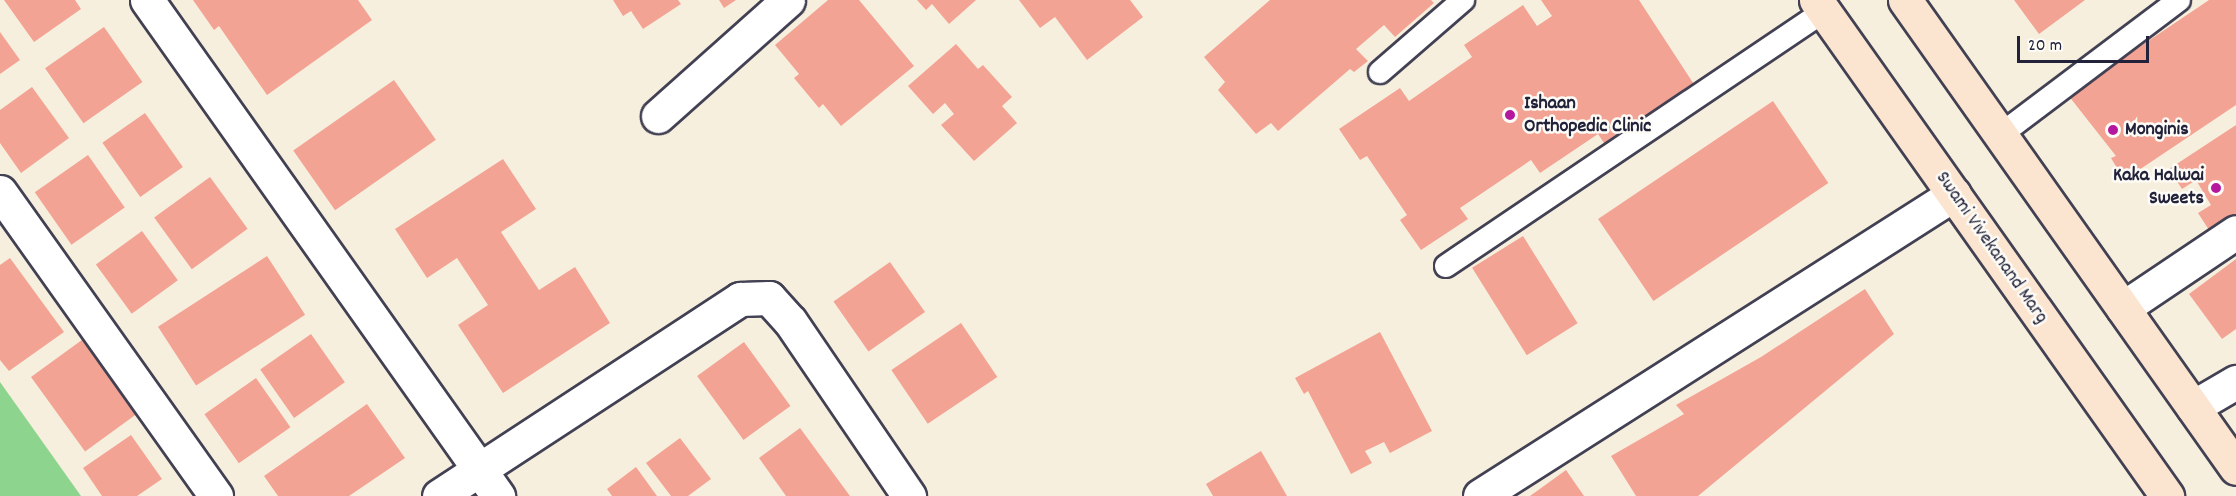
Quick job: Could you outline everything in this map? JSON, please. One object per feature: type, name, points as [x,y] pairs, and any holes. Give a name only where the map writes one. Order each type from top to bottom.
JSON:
[{"type":"main road","points":[[1905,0],[2236,468]]},
{"type":"main road","name":"Swami Vivekanand Marg","points":[[1820,6],[2167,496]]},
{"type":"street","points":[[147,0],[498,496]]},
{"type":"street","points":[[658,116],[788,0]]},
{"type":"street","points":[[0,192],[216,496]]},
{"type":"street","points":[[1480,496],[1954,194]]},
{"type":"street","points":[[2123,308],[2236,232]]},
{"type":"street","points":[[439,496],[478,468],[740,299],[769,298],[790,321],[909,496]]},
{"type":"street","points":[[2193,407],[2236,382]]},
{"type":"lane","points":[[1380,72],[1463,0]]},
{"type":"lane","points":[[2000,135],[2179,0]]},
{"type":"lane","points":[[1446,266],[1820,6]]},
{"type":"green space","points":[[0,382],[81,496],[0,496]]},
{"type":"building","points":[[4,0],[75,0],[81,9],[34,42]]},
{"type":"building","points":[[193,0],[358,0],[372,20],[267,95],[219,26],[214,30]]},
{"type":"building","points":[[613,0],[678,0],[681,4],[643,29],[631,11],[623,16]]},
{"type":"building","points":[[719,0],[736,0],[724,8]]},
{"type":"building","points":[[828,0],[859,0],[914,66],[841,126],[823,104],[819,108],[794,78],[799,74],[775,45]]},
{"type":"building","points":[[917,0],[976,0],[949,24],[932,4],[926,10]]},
{"type":"building","points":[[1019,0],[1130,0],[1143,17],[1087,60],[1055,17],[1040,28]]},
{"type":"building","points":[[1270,0],[1431,0],[1434,3],[1395,37],[1384,25],[1356,49],[1368,61],[1354,72],[1350,69],[1278,131],[1271,123],[1256,134],[1218,90],[1225,82],[1204,57]]},
{"type":"building","name":"Ishaan Orthopedic Clinic","points":[[1541,0],[1639,0],[1697,89],[1608,149],[1598,134],[1540,173],[1531,160],[1460,208],[1468,219],[1421,250],[1400,220],[1407,215],[1367,156],[1360,160],[1339,129],[1400,88],[1409,101],[1472,57],[1464,45],[1523,5],[1537,26],[1552,16]]},
{"type":"building","points":[[2014,0],[2085,0],[2039,34]]},
{"type":"building","points":[[2209,0],[2236,0],[2236,105],[2124,180],[2111,158],[2116,156],[2068,95]]},
{"type":"building","points":[[104,27],[142,82],[83,123],[45,68]]},
{"type":"building","points":[[0,32],[20,60],[0,74]]},
{"type":"building","points":[[956,44],[978,69],[983,65],[1012,97],[1002,106],[1017,123],[974,161],[941,125],[954,114],[945,103],[933,114],[908,86]]},
{"type":"building","points":[[394,80],[436,140],[335,210],[293,151]]},
{"type":"building","points":[[32,87],[69,138],[21,173],[0,143],[0,110]]},
{"type":"building","points":[[1773,101],[1828,183],[1653,301],[1598,219]]},
{"type":"building","points":[[145,113],[183,167],[140,197],[102,143]]},
{"type":"building","points":[[2236,125],[2236,217],[2211,233],[2198,213],[2211,205],[2196,180],[2182,189],[2169,169]]},
{"type":"building","points":[[88,155],[125,207],[71,245],[35,192]]},
{"type":"building","points":[[503,159],[536,209],[501,232],[539,290],[575,267],[610,323],[503,393],[458,325],[488,305],[457,258],[427,278],[395,229]]},
{"type":"building","points":[[210,177],[248,229],[192,269],[154,218]]},
{"type":"building","points":[[142,231],[178,280],[132,314],[96,265]]},
{"type":"building","points":[[1523,236],[1578,323],[1527,355],[1472,268]]},
{"type":"building","points":[[267,256],[305,315],[196,386],[158,327]]},
{"type":"building","points":[[10,258],[64,332],[9,371],[0,360],[0,265]]},
{"type":"building","points":[[2236,259],[2236,329],[2222,339],[2189,294]]},
{"type":"building","points":[[890,262],[925,312],[868,352],[833,302]]},
{"type":"building","points":[[1865,289],[1894,334],[1698,496],[1636,496],[1611,456],[1684,414],[1676,405],[1761,357]]},
{"type":"building","points":[[961,323],[997,377],[928,424],[891,370]]},
{"type":"building","points":[[1380,332],[1432,431],[1390,453],[1384,442],[1365,451],[1372,463],[1351,474],[1308,391],[1304,394],[1295,378]]},
{"type":"building","points":[[311,334],[345,382],[294,418],[260,370]]},
{"type":"building","points":[[86,337],[140,411],[85,451],[31,377]]},
{"type":"building","points":[[744,342],[790,406],[744,440],[697,376]]},
{"type":"building","points":[[256,378],[290,427],[239,463],[204,414]]},
{"type":"building","points":[[367,404],[405,458],[349,496],[278,496],[264,476]]},
{"type":"building","points":[[800,428],[850,496],[786,496],[759,458]]},
{"type":"building","points":[[131,435],[162,479],[137,496],[102,496],[83,468]]},
{"type":"building","points":[[680,438],[711,479],[688,496],[671,496],[646,463]]},
{"type":"building","points":[[1261,451],[1287,496],[1213,496],[1206,484]]},
{"type":"building","points":[[636,467],[657,496],[612,496],[607,489]]},
{"type":"building","points":[[1566,470],[1584,496],[1530,496]]},
{"type":"place","name":"Ishaan Orthopedic Clinic","points":[[1510,115]]},
{"type":"place","name":"Monginis","points":[[2113,130]]},
{"type":"place","name":"Kaka Halwai Sweets","points":[[2216,188]]}]
